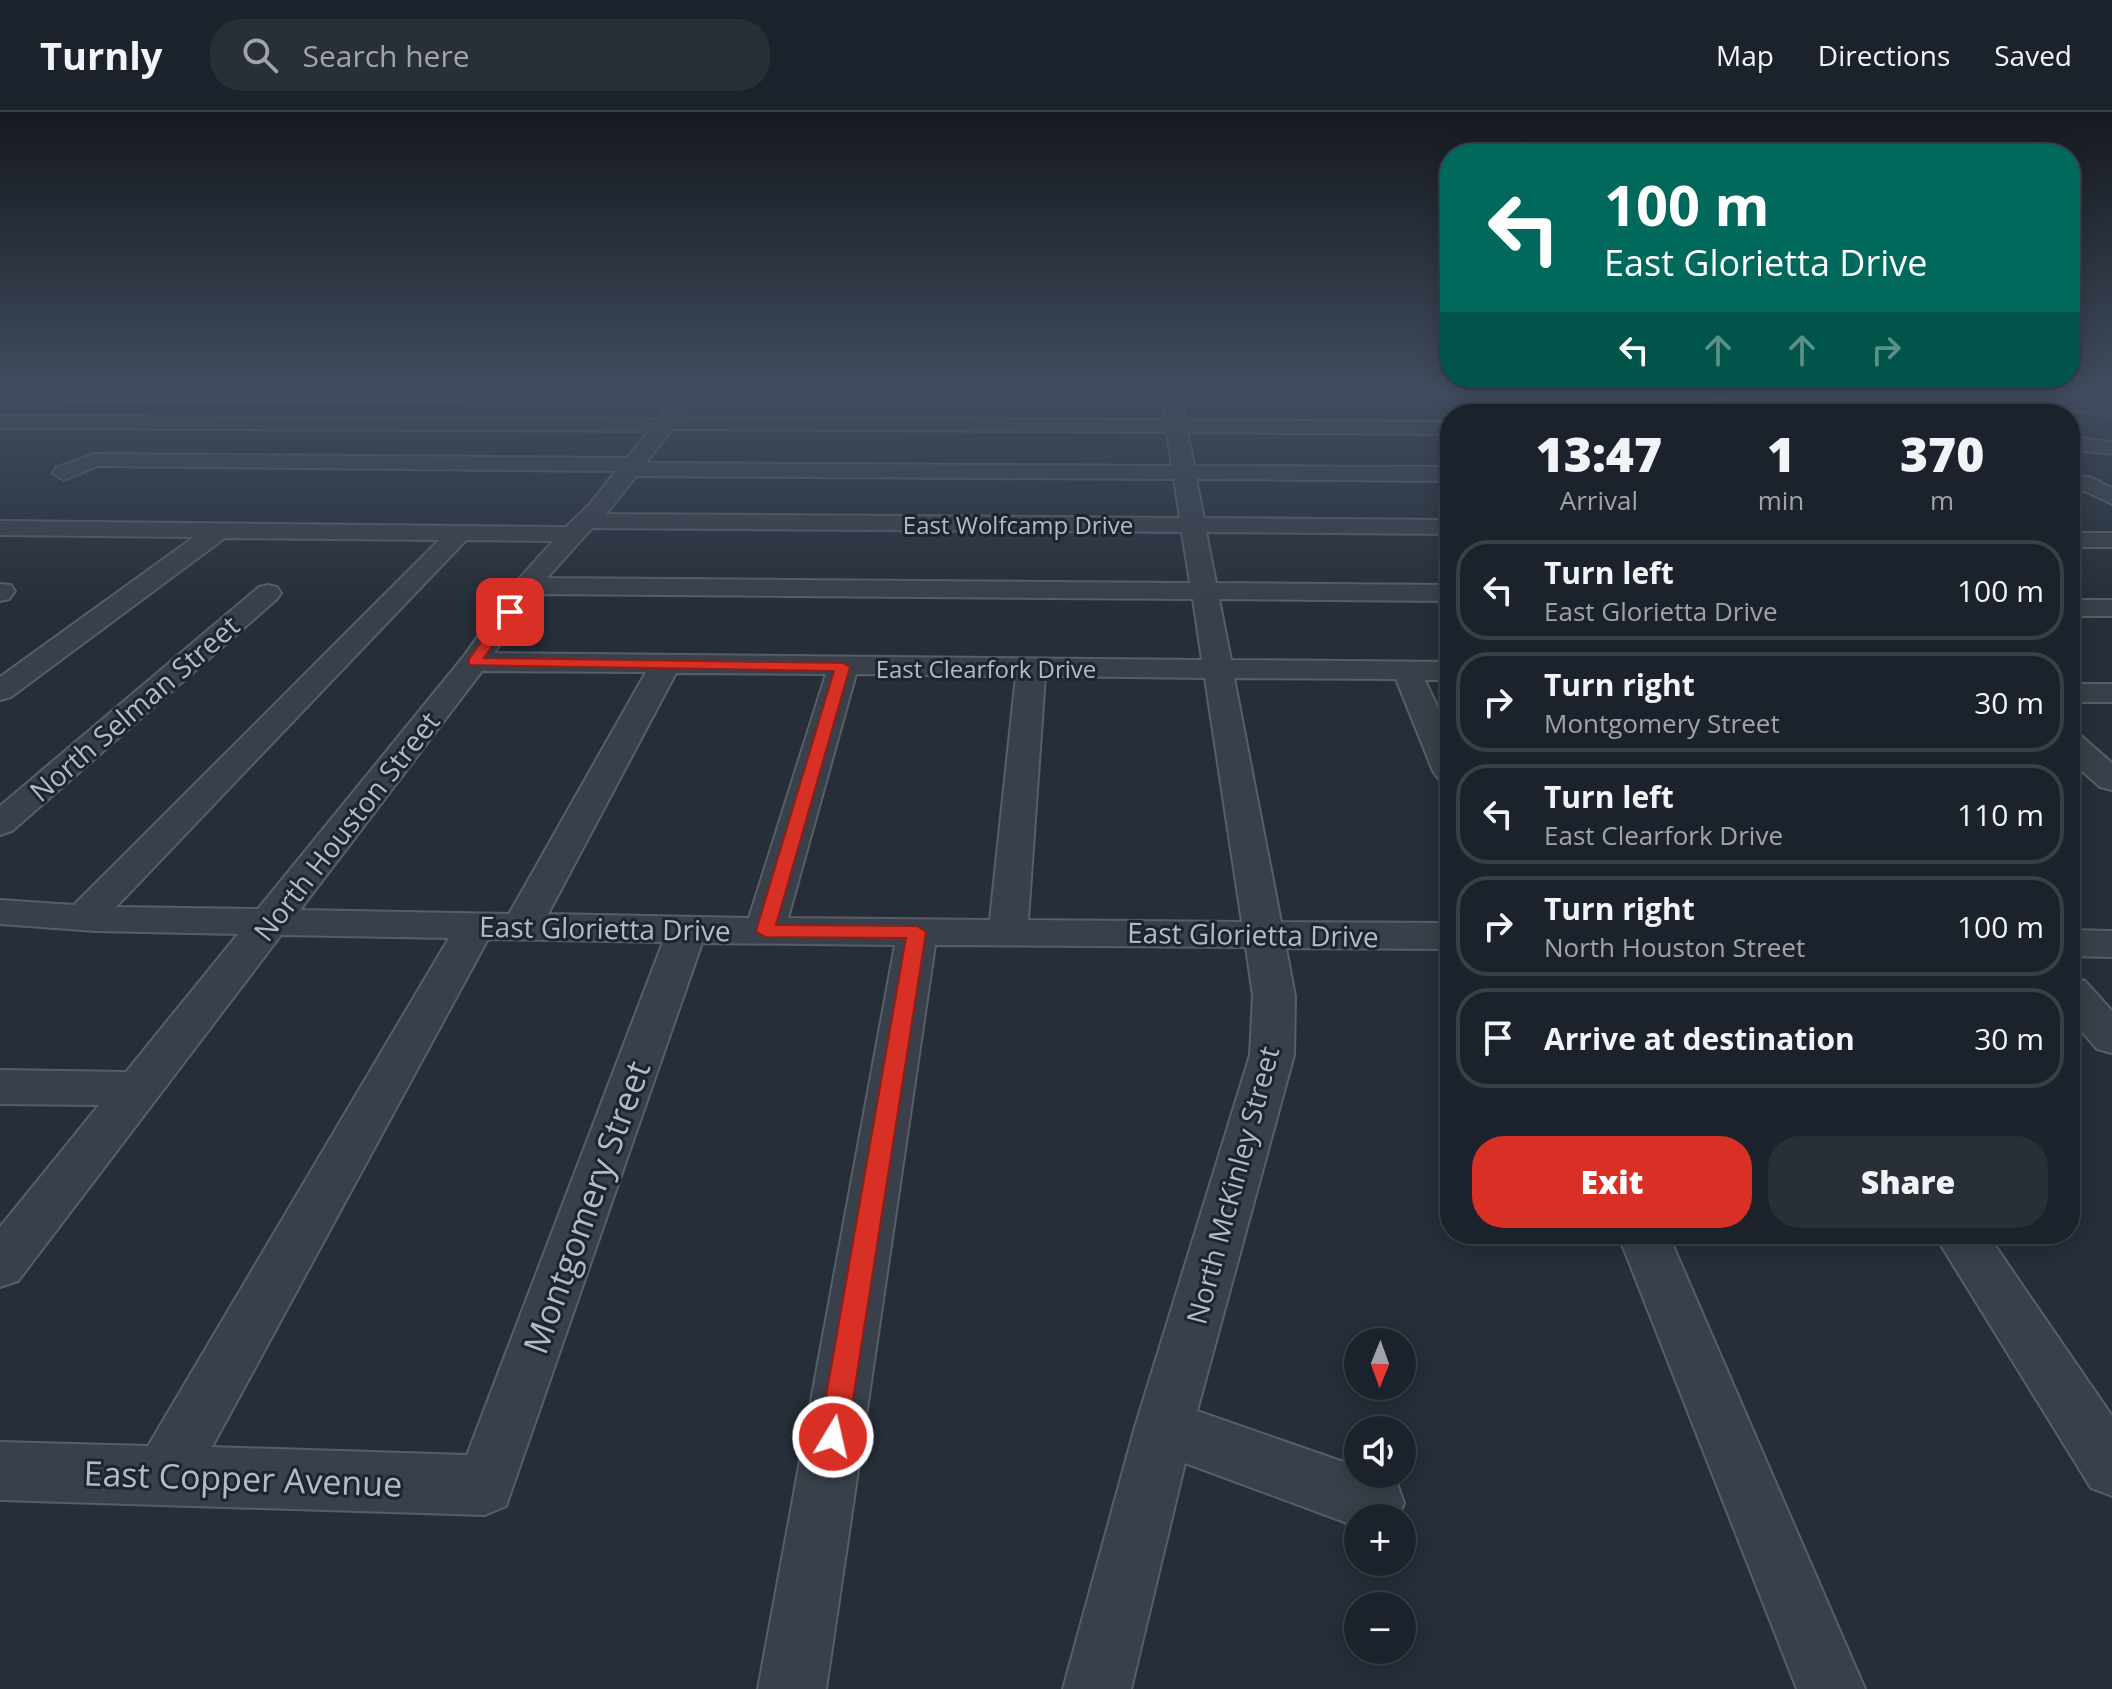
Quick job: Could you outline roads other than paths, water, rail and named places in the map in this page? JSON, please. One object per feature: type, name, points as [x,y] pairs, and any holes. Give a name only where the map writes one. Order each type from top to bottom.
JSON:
[{"type":"street","points":[[314,480],[337,464]]},
{"type":"street","points":[[382,464],[1440,474]]},
{"type":"street","name":"North Houston Street","points":[[0,1265],[474,662],[527,586],[635,464]]},
{"type":"street","name":"North McKinley Street","points":[[1097,1689],[1164,1427],[1272,1055],[1274,996],[1183,464]]},
{"type":"street","points":[[2080,484],[2112,497]]},
{"type":"street","name":"East Wolfcamp Drive","points":[[0,528],[459,533],[578,527],[1440,527]]},
{"type":"street","points":[[0,691],[220,530]]},
{"type":"street","points":[[83,918],[459,533]]},
{"type":"street","points":[[2080,540],[2112,540]]},
{"type":"street","points":[[527,586],[1440,593]]},
{"type":"street","name":"North Selman Street","points":[[0,824],[268,593]]},
{"type":"street","points":[[2080,608],[2112,608]]},
{"type":"street","name":"East Clearfork Drive","points":[[474,662],[1440,671]]},
{"type":"street","points":[[164,1476],[499,926],[665,665]]},
{"type":"street","points":[[765,931],[843,667]]},
{"type":"street","points":[[1008,932],[1031,668]]},
{"type":"street","points":[[1407,671],[1440,748]]},
{"type":"street","points":[[2080,693],[2112,693]]},
{"type":"street","points":[[2080,752],[2112,780]]},
{"type":"street","name":"East Glorietta Drive","points":[[0,912],[83,918],[765,931],[1440,936]]},
{"type":"street","name":"Montgomery Street","points":[[485,1485],[687,929]]},
{"type":"street","points":[[792,1689],[917,932]]},
{"type":"street","points":[[2080,943],[2112,944]]},
{"type":"street","points":[[2080,1002],[2112,1038]]},
{"type":"street","points":[[0,1087],[138,1089]]},
{"type":"street","points":[[1647,1244],[1831,1689]]},
{"type":"street","points":[[1966,1244],[2112,1467]]},
{"type":"street","points":[[1164,1427],[1374,1503]]},
{"type":"street","name":"East Copper Avenue","points":[[0,1471],[485,1485]]}]
